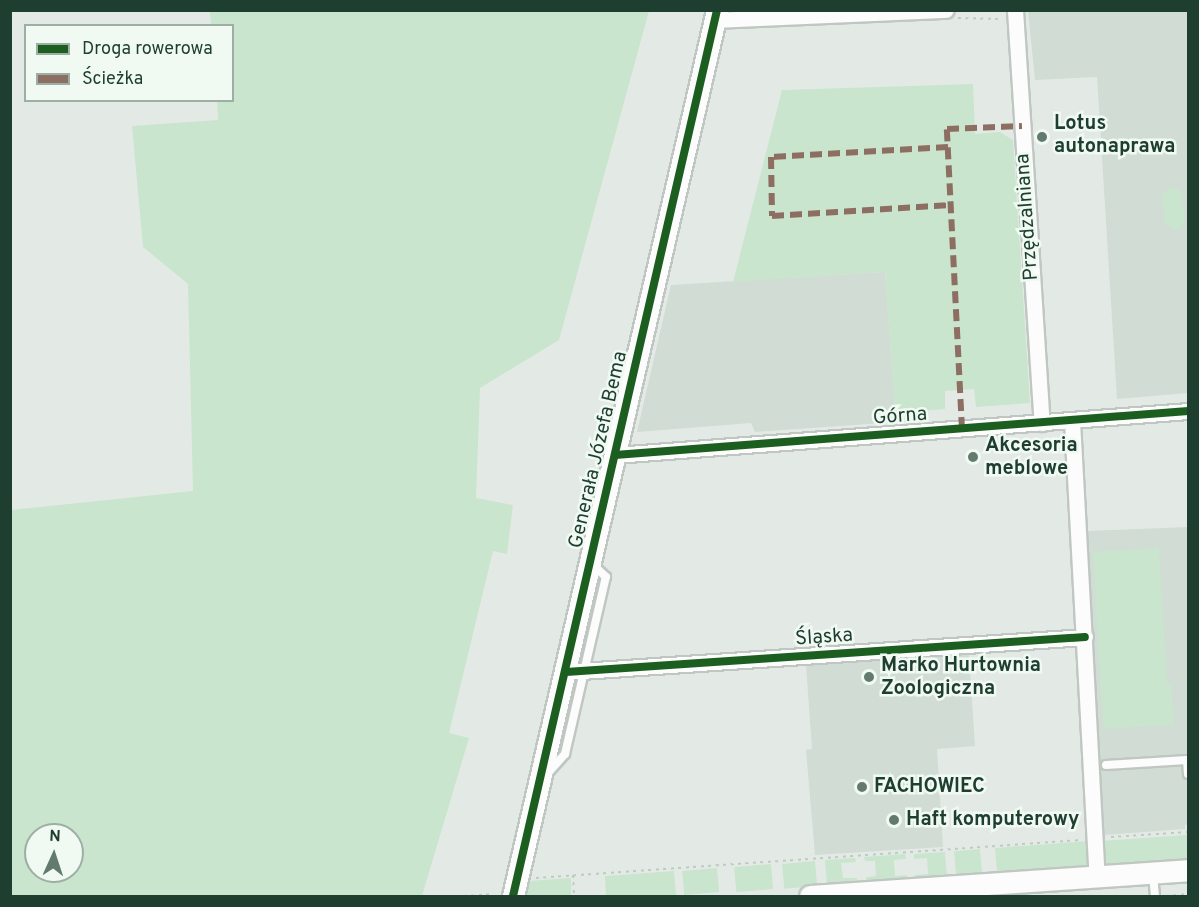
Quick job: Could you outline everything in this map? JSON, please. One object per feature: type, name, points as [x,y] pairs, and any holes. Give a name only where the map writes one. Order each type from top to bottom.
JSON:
[{"type":"street","name":"Przędzalniana","points":[[1015,10],[1042,423]]},
{"type":"street","points":[[716,15],[947,15]]},
{"type":"street","name":"Generała Józefa Bema","points":[[513,897],[541,778],[575,672],[590,562],[716,15]]},
{"type":"street","name":"Górna","points":[[615,455],[1188,411]]},
{"type":"street","points":[[1072,421],[1097,877]]},
{"type":"street","name":"Śląska","points":[[575,672],[1085,637]]},
{"type":"street","points":[[820,896],[1188,870]]},
{"type":"lane","points":[[1106,765],[1187,760],[1188,774]]},
{"type":"lane","points":[[1153,873],[1155,896]]},
{"type":"path","points":[[947,15],[994,17],[1006,24]]},
{"type":"path","points":[[1103,838],[1188,832]]},
{"type":"path","points":[[573,875],[574,897]]},
{"type":"path","points":[[1155,896],[1188,894]]},
{"type":"shaded area","points":[[1028,11],[1188,11],[1188,393],[1117,399],[1097,77],[1035,80]]},
{"type":"shaded area","points":[[885,272],[896,422],[755,432],[751,423],[637,432],[671,285]]},
{"type":"shaded area","points":[[1188,527],[1188,824],[1185,825],[1185,829],[1104,835],[1087,531]]},
{"type":"shaded area","points":[[969,654],[975,746],[937,749],[943,847],[815,855],[806,750],[812,749],[806,665]]},
{"type":"green space","points":[[210,11],[649,11],[559,340],[480,388],[476,498],[513,505],[507,554],[493,551],[449,733],[469,738],[422,896],[11,896],[11,510],[193,491],[188,284],[143,247],[132,126],[218,120],[217,102],[234,102],[234,24],[211,24]]},
{"type":"green space","points":[[973,84],[975,134],[1000,132],[1013,140],[1030,403],[976,407],[974,389],[945,391],[945,409],[895,413],[885,272],[733,282],[782,90]]},
{"type":"green space","points":[[1171,187],[1177,188],[1181,193],[1185,223],[1176,230],[1165,225],[1162,195]]},
{"type":"green space","points":[[1159,548],[1167,683],[1171,684],[1174,725],[1103,729],[1093,552]]},
{"type":"green space","points":[[595,577],[603,580],[583,664],[578,659]]},
{"type":"green space","points":[[1187,835],[1188,858],[1185,861],[1108,865],[1102,861],[1101,841]]},
{"type":"green space","points":[[1090,841],[1089,865],[1086,867],[997,873],[995,848]]},
{"type":"green space","points":[[980,849],[982,874],[956,876],[954,851]]},
{"type":"green space","points":[[945,852],[947,877],[915,879],[915,875],[928,874],[927,858],[914,859],[914,854]]},
{"type":"green space","points":[[905,854],[906,859],[894,860],[895,876],[907,875],[907,879],[866,882],[866,877],[876,876],[875,861],[865,861],[864,857]]},
{"type":"green space","points":[[855,858],[856,862],[841,863],[843,878],[857,878],[857,883],[827,885],[825,860]]},
{"type":"green space","points":[[815,861],[817,886],[784,889],[782,864]]},
{"type":"green space","points":[[771,864],[773,889],[736,892],[734,867]]},
{"type":"green space","points":[[717,868],[719,892],[684,895],[682,871]]},
{"type":"green space","points":[[674,871],[676,895],[606,896],[605,876]]},
{"type":"green space","points":[[571,878],[571,896],[523,896],[522,891],[527,890],[529,881]]},
{"type":"marked path","points":[[962,429],[947,129],[1022,126]]},
{"type":"marked path","points":[[948,147],[771,157],[772,216],[951,205]]},
{"type":"cycle path","points":[[513,896],[717,10]]},
{"type":"cycle path","points":[[615,455],[1188,411]]},
{"type":"cycle path","points":[[566,672],[1085,637]]},
{"type":"place","name":"Lotus autonaprawa","points":[[1042,137]]},
{"type":"place","name":"Akcesoria meblowe","points":[[973,457]]},
{"type":"place","name":"Marko Hurtownia Zoologiczna","points":[[869,677]]},
{"type":"place","name":"FACHOWIEC","points":[[862,787]]},
{"type":"place","name":"Haft komputerowy","points":[[894,820]]}]
